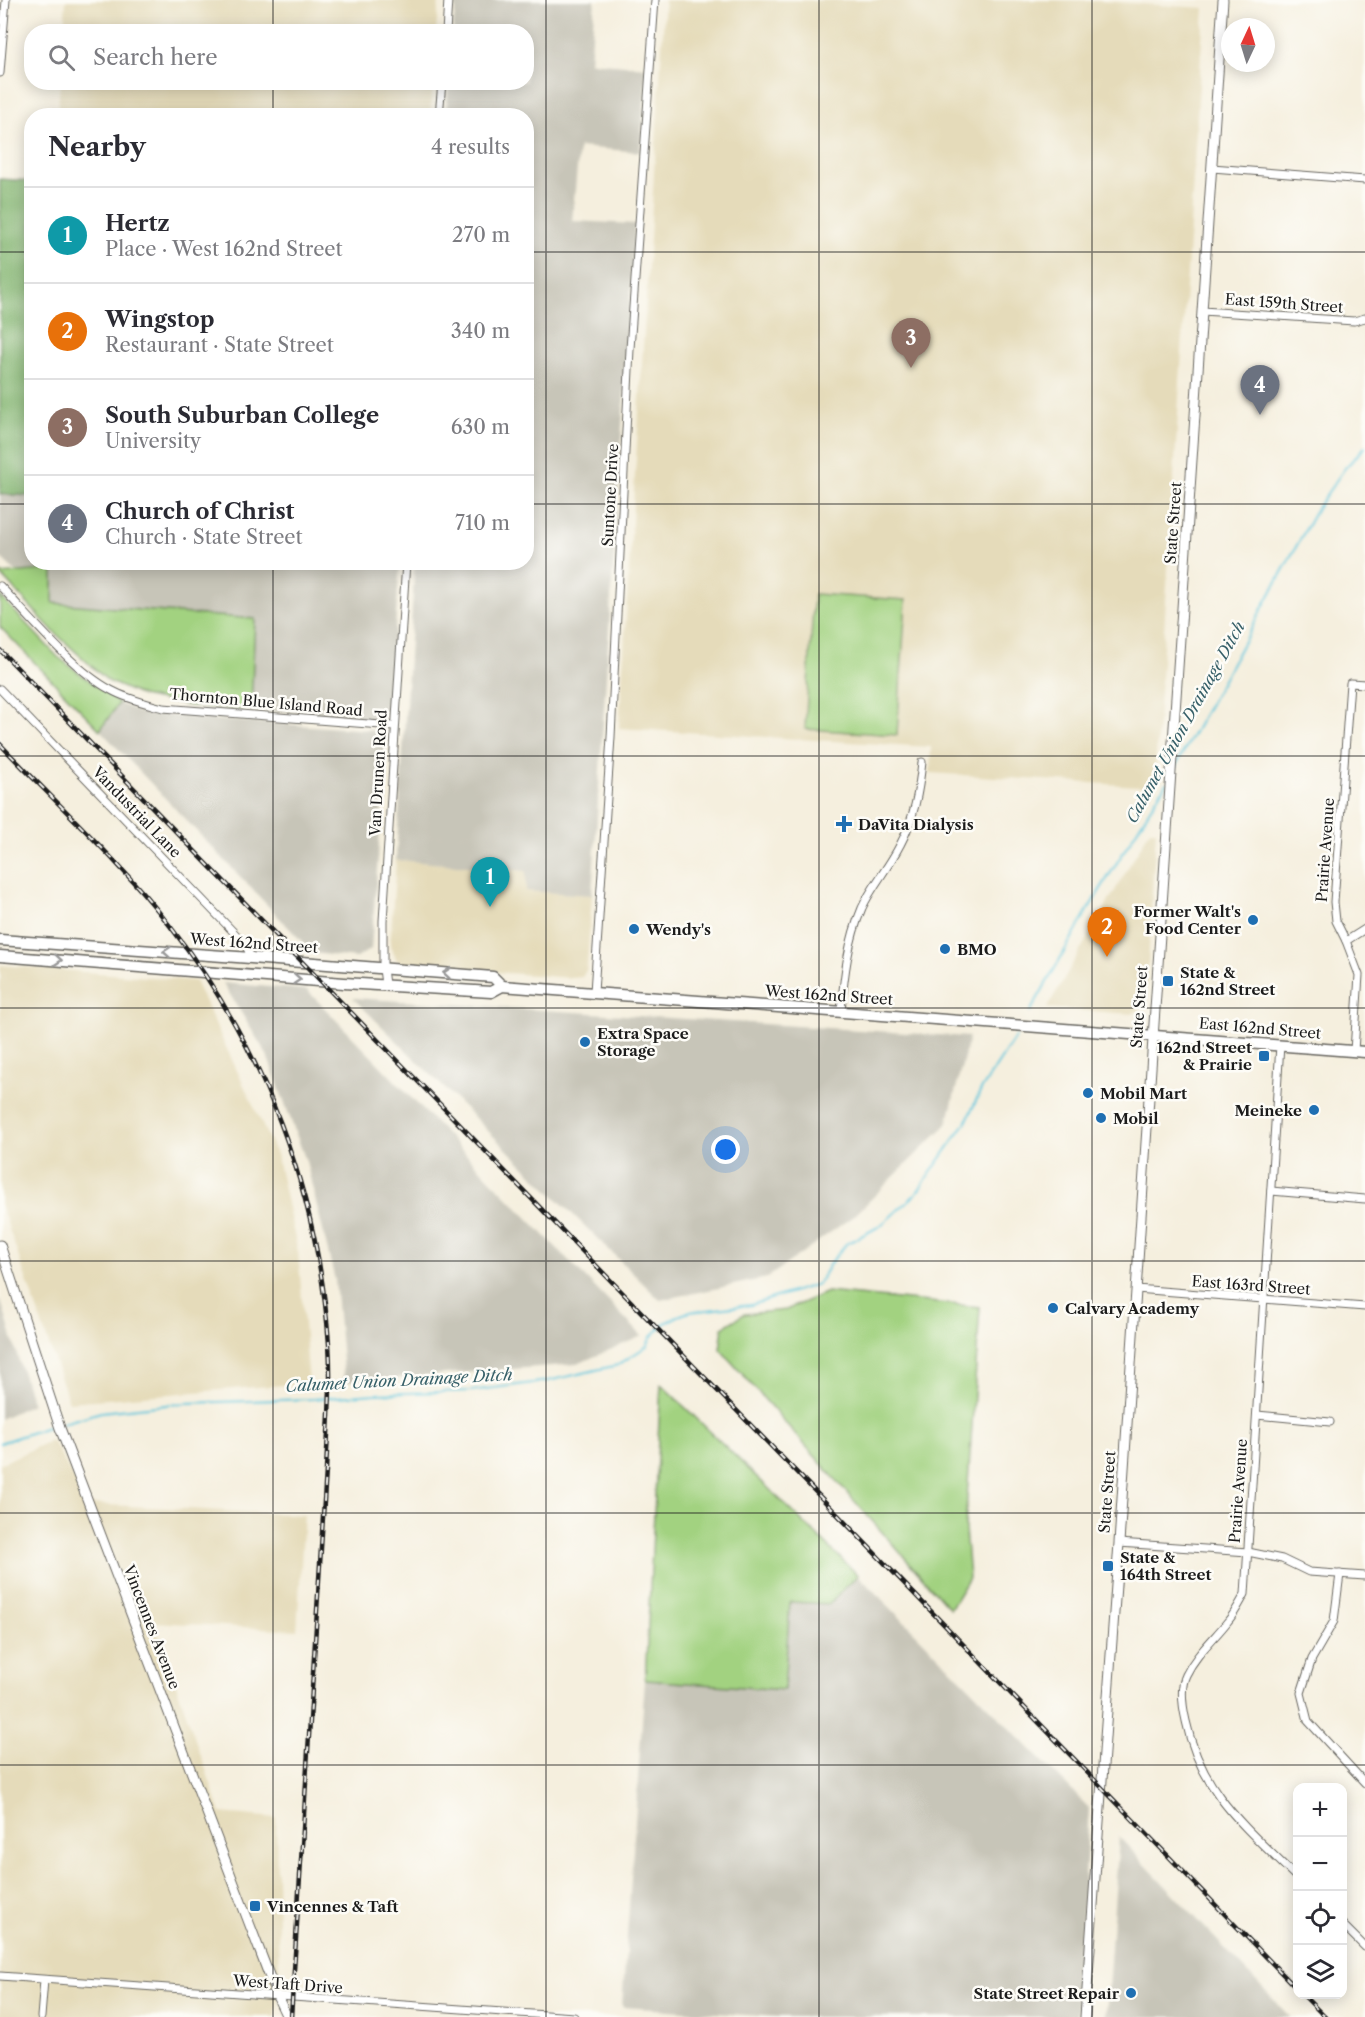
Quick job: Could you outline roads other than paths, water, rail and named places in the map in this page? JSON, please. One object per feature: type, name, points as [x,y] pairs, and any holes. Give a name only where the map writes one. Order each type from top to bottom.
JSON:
[{"type":"main road","name":"West 162nd Street","points":[[0,940],[492,977],[502,986]]},
{"type":"main road","name":"West 162nd Street","points":[[0,956],[491,992],[502,986],[594,992],[1152,1034]]},
{"type":"main road","points":[[251,958],[251,976]]},
{"type":"main road","name":"East 162nd Street","points":[[1152,1034],[1360,1051]]},
{"type":"street","points":[[0,73],[6,0]]},
{"type":"street","points":[[446,24],[448,0]]},
{"type":"street","name":"Suntone Drive","points":[[594,992],[611,737],[630,350],[655,0]]},
{"type":"street","name":"State Street","points":[[1085,2017],[1223,0]]},
{"type":"street","points":[[440,108],[441,90]]},
{"type":"street","points":[[1212,168],[1365,180]]},
{"type":"street","name":"East 159th Street","points":[[1202,311],[1354,321],[1365,318]]},
{"type":"street","name":"Van Drunen Road","points":[[385,984],[383,921],[405,570]]},
{"type":"street","name":"Thornton Blue Island Road","points":[[0,586],[93,678],[130,699],[163,708],[394,726]]},
{"type":"street","name":"Prairie Avenue","points":[[1360,1051],[1359,975],[1336,921],[1334,902],[1350,683],[1365,684]]},
{"type":"street","name":"Vandustrial Lane","points":[[0,689],[246,945],[251,958]]},
{"type":"street","points":[[841,1011],[844,972],[851,941],[863,907],[901,844],[912,818],[922,762]]},
{"type":"street","points":[[1346,941],[1365,929]]},
{"type":"street","name":"Prairie Avenue","points":[[1280,1045],[1245,1594],[1230,1619],[1197,1656],[1184,1678],[1183,1707],[1191,1745],[1204,1776],[1222,1803],[1293,1874]]},
{"type":"street","points":[[1271,1191],[1365,1199]]},
{"type":"street","name":"Vincennes Avenue","points":[[0,1245],[56,1418],[287,2017]]},
{"type":"street","name":"East 163rd Street","points":[[1136,1289],[1365,1307]]},
{"type":"street","points":[[1257,1415],[1330,1422]]},
{"type":"street","points":[[1119,1543],[1248,1552],[1282,1559],[1309,1572],[1365,1576]]},
{"type":"street","points":[[1340,1574],[1334,1621],[1312,1659],[1301,1693],[1308,1721],[1365,1783]]},
{"type":"street","points":[[1347,1929],[1365,1947]]},
{"type":"street","name":"West Taft Drive","points":[[0,1976],[574,2017]]},
{"type":"street","points":[[41,2017],[44,1980]]},
{"type":"waterway","name":"Calumet Union Drainage Ditch","points":[[1175,767],[1319,505],[1345,468],[1365,447]]},
{"type":"waterway","name":"Calumet Union Drainage Ditch","points":[[1030,1012],[1089,908],[1166,783]]},
{"type":"waterway","name":"Calumet Union Drainage Ditch","points":[[63,1423],[101,1412],[185,1403],[471,1391],[548,1381],[618,1365],[647,1346],[651,1337],[665,1323],[689,1312],[751,1305],[818,1284],[831,1262],[846,1244],[880,1226],[916,1194],[966,1122],[982,1088],[1016,1036]]},
{"type":"waterway","name":"Calumet Union Drainage Ditch","points":[[0,1443],[57,1424]]},
{"type":"railway","points":[[0,650],[1293,1985]]},
{"type":"railway","points":[[0,744],[88,833],[151,902],[203,972],[233,1021],[259,1071],[281,1123],[299,1177],[313,1232],[323,1287],[329,1344],[330,1391],[291,2017]]},
{"type":"railway","points":[[1307,1999],[1325,2017]]},
{"type":"place","name":"South Suburban College","points":[[911,368]]},
{"type":"place","name":"Church of Christ","points":[[1260,415]]},
{"type":"place","name":"DaVita Dialysis","points":[[844,824]]},
{"type":"place","name":"Hertz","points":[[490,907]]},
{"type":"place","name":"Former Walt's Food Center","points":[[1253,920]]},
{"type":"place","name":"Wendy's","points":[[634,929]]},
{"type":"place","name":"BMO","points":[[945,949]]},
{"type":"place","name":"Wingstop","points":[[1107,957]]},
{"type":"place","name":"State & 162nd Street","points":[[1168,981]]},
{"type":"place","name":"Extra Space Storage","points":[[585,1042]]},
{"type":"place","name":"162nd Street & Prairie","points":[[1264,1056]]},
{"type":"place","name":"Mobil Mart","points":[[1088,1093]]},
{"type":"place","name":"Meineke","points":[[1314,1110]]},
{"type":"place","name":"Mobil","points":[[1101,1118]]},
{"type":"place","name":"Calvary Academy","points":[[1053,1308]]},
{"type":"place","name":"State & 164th Street","points":[[1108,1566]]},
{"type":"place","name":"Vincennes & Taft","points":[[255,1906]]},
{"type":"place","name":"State Street Repair","points":[[1131,1993]]}]
